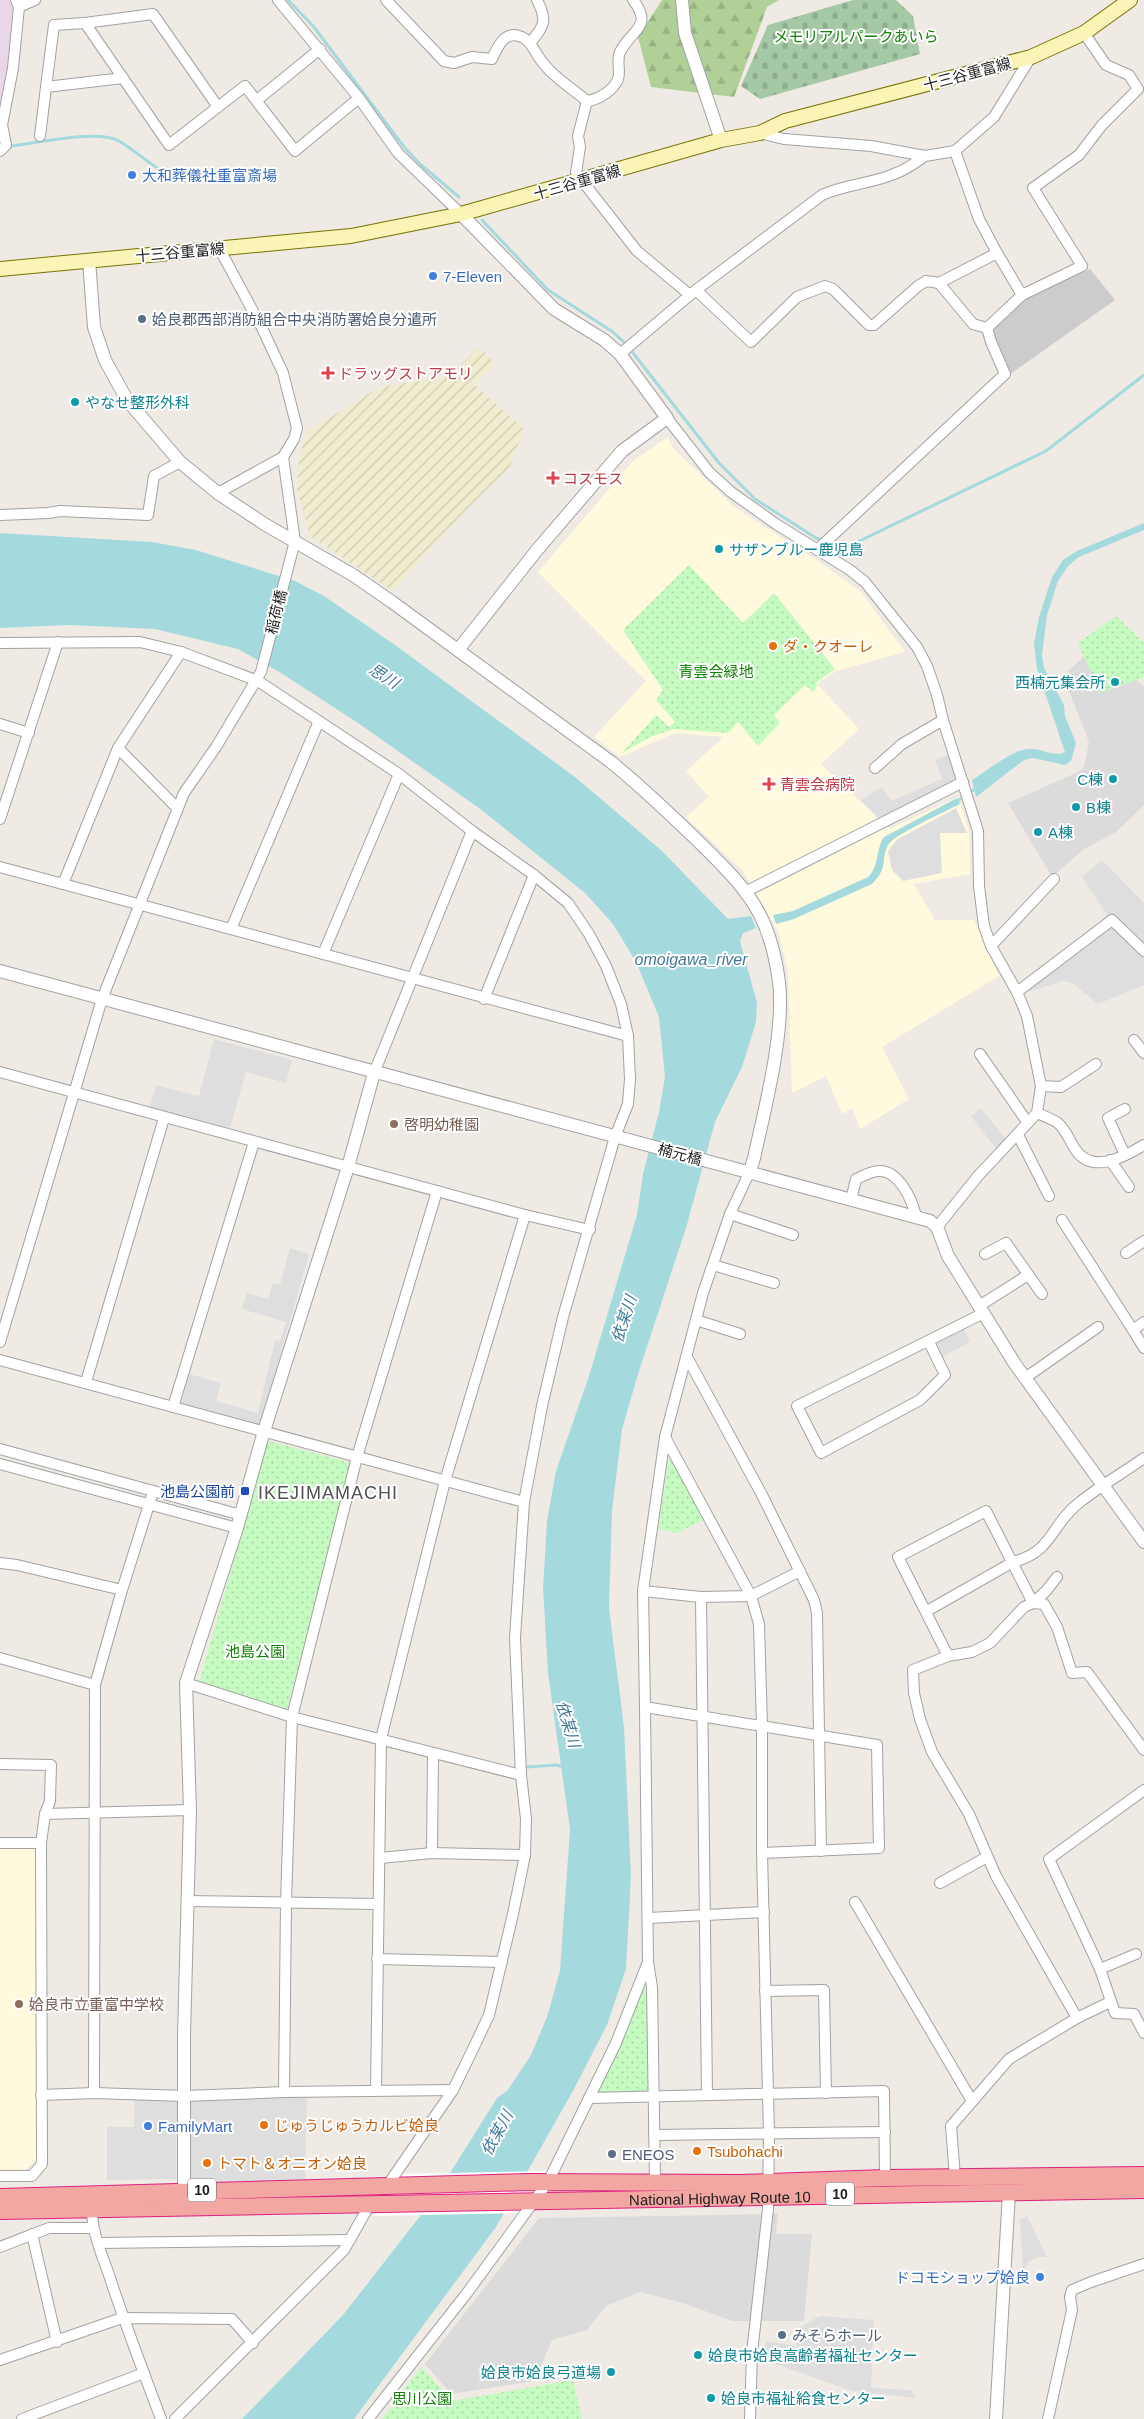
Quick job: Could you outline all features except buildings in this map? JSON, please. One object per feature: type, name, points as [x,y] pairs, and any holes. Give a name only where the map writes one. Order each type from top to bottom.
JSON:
[{"type":"highway","name":"National Highway Route 10","points":[[0,2211],[92,2202],[183,2190],[387,2186],[403,2195],[529,2200],[768,2189],[885,2178],[1144,2175]]},
{"type":"highway","name":"National Highway Route 10","points":[[0,2197],[184,2208],[370,2204],[403,2195],[530,2182],[655,2182],[768,2189],[1009,2192],[1144,2190]]},
{"type":"main road","name":"十三谷重富線","points":[[0,269],[352,236],[461,214],[721,140],[760,133],[785,121],[1031,57],[1084,33],[1130,0]]},
{"type":"street","points":[[0,151],[6,145],[2,125],[13,68],[18,4],[35,0]]},
{"type":"street","points":[[278,0],[359,98],[398,153],[554,309],[604,340],[620,354],[709,472],[731,492],[819,549],[865,582],[902,627],[927,666],[978,831],[979,886],[984,926],[991,946],[1018,992],[1027,1016],[1041,1086],[1037,1113],[978,1176],[936,1226],[948,1256],[1025,1378],[1144,1542]]},
{"type":"street","points":[[386,0],[444,61],[454,63],[472,57],[492,59],[499,44],[511,36],[519,36],[530,43],[539,58],[588,101],[593,101],[609,91],[618,79],[620,54],[640,27],[642,17],[633,0]]},
{"type":"street","points":[[530,43],[542,28],[544,20],[544,12],[537,0]]},
{"type":"street","points":[[682,0],[685,33],[721,140]]},
{"type":"street","points":[[40,136],[54,26],[153,14],[218,107]]},
{"type":"street","points":[[85,23],[169,145],[245,86],[294,151],[359,98]]},
{"type":"street","points":[[987,328],[1022,295],[1082,266],[1033,188],[1079,155],[1102,125],[1138,89],[1130,75],[1106,65],[1084,33]]},
{"type":"street","points":[[257,100],[320,49]]},
{"type":"street","points":[[760,133],[784,139],[871,146],[925,156],[955,151],[994,117],[1031,57]]},
{"type":"street","points":[[46,87],[123,78]]},
{"type":"street","points":[[588,101],[578,136],[580,147],[576,173],[581,181],[637,251],[693,293],[751,342],[797,297],[825,286],[832,289],[869,325],[874,325],[926,281],[939,283],[997,253]]},
{"type":"street","points":[[955,151],[979,219],[1022,295]]},
{"type":"street","points":[[620,354],[693,293],[822,195],[840,187],[892,175],[907,169],[925,156]]},
{"type":"street","points":[[218,493],[283,457],[294,439],[297,428],[283,372],[262,328],[219,248]]},
{"type":"street","points":[[89,260],[94,327],[105,360],[127,400],[180,462],[218,493],[293,547],[353,575],[458,650],[640,786],[728,871],[759,914],[767,933],[779,984],[779,1015],[772,1074],[750,1171],[730,1214],[713,1265],[696,1320],[665,1437],[643,1591],[649,1918],[648,1962],[652,1987],[652,2096],[655,2182]]},
{"type":"street","points":[[939,283],[973,324],[987,328]]},
{"type":"street","points":[[819,549],[1005,374],[987,328]]},
{"type":"street","points":[[458,650],[537,550],[622,451],[667,418]]},
{"type":"street","points":[[283,457],[293,547]]},
{"type":"street","points":[[0,515],[48,514],[60,511],[148,515],[154,476],[180,462]]},
{"type":"street","name":"稲荷橋","points":[[0,1342],[102,999],[184,793],[260,676],[293,547]]},
{"type":"street","points":[[0,819],[4,797],[29,733],[58,642]]},
{"type":"street","points":[[0,643],[140,642],[181,652],[260,676],[319,721],[399,774],[472,831],[534,875],[568,903],[589,934],[609,974],[621,1004],[628,1036],[630,1079],[628,1104],[620,1138],[564,1317],[544,1397],[524,1502],[515,1638],[521,1776],[526,1818],[525,1855],[489,2015],[453,2090],[387,2186]]},
{"type":"street","points":[[63,884],[118,748],[181,652]]},
{"type":"street","points":[[874,768],[902,744],[943,720]]},
{"type":"street","points":[[231,930],[319,721]]},
{"type":"street","points":[[0,724],[29,733]]},
{"type":"street","points":[[118,748],[177,808]]},
{"type":"street","points":[[323,954],[399,774]]},
{"type":"street","points":[[744,892],[963,782]]},
{"type":"street","points":[[184,2208],[184,2036],[190,1810],[186,1683],[237,1528],[264,1431],[348,1167],[374,1073],[472,831]]},
{"type":"street","points":[[0,867],[484,999],[628,1036]]},
{"type":"street","points":[[484,999],[534,875]]},
{"type":"street","points":[[991,946],[1054,878]]},
{"type":"street","points":[[1018,992],[1112,920],[1144,951]]},
{"type":"street","name":"楠元橋","points":[[0,970],[374,1073],[916,1216],[930,1221],[936,1226]]},
{"type":"street","points":[[1134,1040],[1144,1053]]},
{"type":"street","points":[[980,1054],[1028,1123]]},
{"type":"street","points":[[1041,1086],[1061,1087],[1096,1064]]},
{"type":"street","points":[[0,1072],[75,1091],[164,1118],[525,1216],[590,1230]]},
{"type":"street","points":[[1125,1109],[1108,1118],[1125,1155]]},
{"type":"street","points":[[1037,1113],[1059,1124],[1079,1155],[1089,1162],[1103,1163],[1125,1155],[1144,1145]]},
{"type":"street","points":[[86,1382],[164,1118]]},
{"type":"street","points":[[1018,1135],[1049,1196]]},
{"type":"street","points":[[173,1407],[254,1142]]},
{"type":"street","points":[[1110,1160],[1129,1187]]},
{"type":"street","points":[[851,1200],[856,1178],[878,1170],[889,1173],[904,1188],[912,1202],[916,1216]]},
{"type":"street","points":[[284,2092],[286,1903],[292,1717],[357,1457],[437,1191]]},
{"type":"street","points":[[730,1214],[793,1235]]},
{"type":"street","points":[[376,2090],[381,1739],[445,1481],[525,1216]]},
{"type":"street","points":[[1062,1220],[1144,1348]]},
{"type":"street","points":[[1126,1253],[1144,1241]]},
{"type":"street","points":[[985,1254],[1006,1243],[1042,1294]]},
{"type":"street","points":[[713,1265],[774,1283]]},
{"type":"street","points":[[929,1342],[945,1375],[920,1400],[821,1453],[797,1406],[929,1342],[981,1310],[1028,1275]]},
{"type":"street","points":[[696,1320],[740,1334]]},
{"type":"street","points":[[1132,1330],[1144,1322]]},
{"type":"street","points":[[1025,1378],[1098,1327]]},
{"type":"street","points":[[687,1357],[814,1600],[816,1613],[821,1851]]},
{"type":"street","points":[[0,1360],[524,1502]]},
{"type":"street","points":[[665,1437],[751,1596],[759,1624],[769,2134],[768,2189],[752,2353],[750,2419]]},
{"type":"street","points":[[0,1449],[241,1515]]},
{"type":"street","points":[[926,1611],[1013,1562],[1028,1558],[1043,1548],[1059,1522],[1080,1502],[1144,1458]]},
{"type":"street","points":[[0,1464],[237,1528]]},
{"type":"street","points":[[94,2093],[96,1686],[122,1590],[154,1492]]},
{"type":"street","points":[[948,1656],[898,1557],[986,1511],[1032,1603]]},
{"type":"street","points":[[0,1563],[17,1565],[122,1590]]},
{"type":"street","points":[[643,1591],[701,1597],[751,1596],[800,1572]]},
{"type":"street","points":[[1057,1577],[1046,1592],[1024,1607],[990,1643],[972,1652],[948,1656],[913,1670],[914,1693],[932,1752],[969,1814],[987,1857],[1077,2018]]},
{"type":"street","points":[[701,1597],[707,2095]]},
{"type":"street","points":[[1032,1603],[1044,1604],[1057,1627],[1072,1673],[1088,1672],[1144,1750]]},
{"type":"street","points":[[0,1658],[96,1686]]},
{"type":"street","points":[[186,1683],[292,1717],[521,1776]]},
{"type":"street","points":[[645,1707],[877,1745],[879,1848],[762,1853]]},
{"type":"street","points":[[432,1853],[433,1753]]},
{"type":"street","points":[[0,1764],[51,1765],[50,1801],[45,1814],[41,1843],[42,2164],[32,2176],[0,2176]]},
{"type":"street","points":[[1144,1790],[1139,1796],[1049,1859],[1100,1969],[1115,2013],[1134,2014],[1144,2033]]},
{"type":"street","points":[[45,1814],[190,1810]]},
{"type":"street","points":[[0,1843],[41,1843]]},
{"type":"street","points":[[380,1858],[432,1853],[525,1855]]},
{"type":"street","points":[[940,1883],[987,1857]]},
{"type":"street","points":[[187,1901],[378,1904]]},
{"type":"street","points":[[854,1902],[972,2101]]},
{"type":"street","points":[[649,1918],[764,1912]]},
{"type":"street","points":[[1100,1969],[1136,1954]]},
{"type":"street","points":[[377,1959],[502,1962]]},
{"type":"street","points":[[368,2419],[468,2293],[529,2200],[548,2182],[616,2043],[648,1962]]},
{"type":"street","points":[[766,1991],[824,1990],[826,2093]]},
{"type":"street","points":[[955,2177],[951,2126],[1009,2059],[1077,2018],[1110,2002]]},
{"type":"street","points":[[41,2095],[94,2093],[185,2096],[284,2092],[453,2090]]},
{"type":"street","points":[[590,2098],[884,2091],[885,2178]]},
{"type":"street","points":[[654,2135],[884,2132]]},
{"type":"street","points":[[996,2419],[1009,2192]]},
{"type":"street","points":[[92,2202],[93,2228],[122,2318],[161,2419]]},
{"type":"street","points":[[175,2419],[344,2250],[370,2204]]},
{"type":"street","points":[[0,2247],[50,2228],[93,2228]]},
{"type":"street","points":[[32,2234],[57,2342]]},
{"type":"street","points":[[98,2243],[350,2240]]},
{"type":"street","points":[[1048,2419],[1072,2310],[1070,2297],[1072,2290],[1144,2264]]},
{"type":"street","points":[[0,2360],[57,2342],[122,2318],[232,2319],[253,2342]]},
{"type":"street","points":[[22,2419],[144,2373]]},
{"type":"shaded area","points":[[0,0],[16,0],[0,151]]},
{"type":"shaded area","points":[[1090,269],[1115,300],[1009,375],[990,329],[1028,298]]},
{"type":"shaded area","points":[[479,347],[495,363],[475,385],[524,429],[510,467],[469,507],[393,591],[310,536],[297,489],[299,459],[306,432],[380,387],[449,376]]},
{"type":"shaded area","name":"青雲会病院","points":[[668,437],[672,447],[734,507],[815,559],[860,591],[905,652],[836,671],[817,684],[859,729],[821,764],[889,829],[958,797],[969,831],[970,874],[914,884],[935,920],[974,920],[999,976],[882,1047],[909,1099],[860,1129],[852,1108],[842,1114],[826,1076],[792,1093],[788,972],[779,933],[743,871],[686,817],[709,797],[686,771],[724,737],[675,733],[620,757],[594,737],[646,681],[538,572],[633,461]]},
{"type":"shaded area","points":[[1093,648],[1144,686],[1144,805],[1116,832],[1084,849],[1052,877],[1008,803],[1078,772],[1084,767],[1089,742],[1063,676]]},
{"type":"shaded area","points":[[950,754],[958,780],[879,818],[861,800],[882,787],[891,801],[942,779],[935,760]]},
{"type":"shaded area","points":[[956,808],[967,833],[940,833],[942,873],[903,881],[892,870],[888,851],[898,839]]},
{"type":"shaded area","points":[[1102,860],[1144,903],[1144,985],[1098,1004],[1072,983],[1063,981],[1021,994],[1016,988],[1099,923],[1107,914],[1082,877]]},
{"type":"shaded area","points":[[214,1039],[292,1060],[286,1083],[246,1072],[230,1128],[150,1107],[156,1085],[199,1096]]},
{"type":"shaded area","points":[[981,1108],[1007,1141],[996,1149],[971,1116]]},
{"type":"shaded area","points":[[290,1248],[309,1254],[260,1427],[181,1404],[189,1374],[221,1383],[216,1401],[258,1413],[275,1340],[280,1341],[286,1322],[242,1309],[247,1293],[268,1299],[273,1283],[280,1285]]},
{"type":"shaded area","points":[[963,1327],[970,1342],[942,1357],[935,1341]]},
{"type":"shaded area","name":"姶良市立重富中学校","points":[[38,1847],[37,2159],[20,2174],[0,2173],[0,1848]]},
{"type":"shaded area","points":[[307,2092],[305,2188],[183,2190],[185,2096]]},
{"type":"shaded area","points":[[135,2098],[174,2098],[177,2103],[176,2179],[107,2180],[107,2127],[134,2127]]},
{"type":"shaded area","points":[[778,2214],[776,2234],[812,2234],[804,2321],[732,2321],[683,2303],[640,2292],[606,2306],[587,2330],[552,2340],[535,2381],[451,2394],[425,2364],[539,2218]]},
{"type":"shaded area","points":[[1027,2216],[1047,2257],[1038,2257],[1028,2262],[1023,2273],[1020,2220]]},
{"type":"shaded area","points":[[820,2316],[874,2320],[871,2388],[912,2390],[915,2398],[852,2391],[761,2359],[766,2341],[796,2346],[800,2327]]},
{"type":"green space","points":[[662,0],[779,0],[767,7],[734,97],[651,87],[638,37]]},
{"type":"green space","name":"メモリアルパークあいら","points":[[853,0],[896,0],[913,16],[920,54],[760,99],[741,86],[768,25]]},
{"type":"green space","name":"青雲会緑地","points":[[689,565],[743,623],[774,593],[835,669],[816,683],[817,686],[813,692],[805,685],[774,715],[780,723],[758,746],[738,722],[728,733],[674,729],[650,737],[622,753],[656,715],[669,727],[675,722],[656,700],[663,690],[623,630]]},
{"type":"green space","points":[[1116,616],[1144,643],[1144,677],[1100,693],[1078,643]]},
{"type":"green space","name":"池島公園","points":[[268,1441],[352,1463],[287,1709],[199,1683]]},
{"type":"green space","points":[[670,1455],[704,1519],[678,1533],[658,1529]]},
{"type":"green space","points":[[644,1987],[648,1987],[649,2088],[645,2092],[602,2093],[598,2091],[620,2047]]},
{"type":"green space","name":"思川公園","points":[[421,2367],[452,2401],[573,2380],[582,2419],[382,2419]]},
{"type":"water","points":[[1144,523],[1144,530],[1079,557],[1068,566],[1058,581],[1047,615],[1042,655],[1044,668],[1064,705],[1065,716],[1076,743],[1071,761],[1065,765],[1033,758],[1024,760],[976,797],[972,780],[1013,753],[1027,749],[1056,754],[1065,752],[1037,669],[1034,644],[1039,617],[1052,577],[1063,560],[1077,551]]},
{"type":"water","name":"omoigawa_river","points":[[0,533],[152,542],[196,550],[295,581],[324,596],[395,645],[575,777],[661,850],[728,919],[751,916],[756,928],[743,933],[740,941],[757,1003],[756,1022],[742,1067],[715,1122],[686,1228],[622,1429],[612,1511],[609,1608],[624,1727],[631,1875],[626,1969],[607,2025],[574,2089],[496,2227],[354,2419],[242,2419],[343,2315],[435,2197],[497,2098],[507,2091],[531,2055],[547,2017],[560,1971],[570,1829],[548,1673],[543,1588],[547,1521],[556,1471],[589,1376],[637,1215],[643,1174],[659,1112],[665,1077],[659,1017],[636,962],[613,924],[585,893],[479,808],[358,723],[281,673],[238,649],[155,629],[70,625],[0,628]]},
{"type":"water","points":[[957,798],[960,804],[910,829],[888,845],[881,873],[872,884],[794,919],[776,924],[773,915],[793,911],[868,877],[876,863],[879,847],[884,837]]},
{"type":"pier","points":[[549,2171],[522,2213],[373,2216],[401,2174]]},
{"type":"waterway","points":[[288,0],[314,27],[404,147],[420,164],[459,197]]},
{"type":"waterway","points":[[12,146],[82,137],[97,136],[109,138],[119,141],[167,174],[185,181]]},
{"type":"waterway","points":[[482,220],[548,290],[613,332],[626,344],[719,463],[755,499],[816,538],[837,546],[849,546],[1046,451],[1144,375]]},
{"type":"waterway","points":[[956,802],[978,787]]},
{"type":"waterway","points":[[527,1767],[557,1765],[563,1767]]},
{"type":"place","name":"大和葬儀社重富斎場","points":[[132,175]]},
{"type":"place","name":"7-Eleven","points":[[433,276]]},
{"type":"place","name":"姶良郡西部消防組合中央消防署姶良分遣所","points":[[142,319]]},
{"type":"place","name":"ドラッグストアモリ","points":[[328,373]]},
{"type":"place","name":"やなせ整形外科","points":[[75,402]]},
{"type":"place","name":"コスモス","points":[[553,478]]},
{"type":"place","name":"サザンブルー鹿児島","points":[[719,549]]},
{"type":"place","name":"ダ・クオーレ","points":[[773,646]]},
{"type":"place","name":"西楠元集会所","points":[[1115,682]]},
{"type":"place","name":"C棟","points":[[1113,779]]},
{"type":"place","name":"青雲会病院","points":[[769,784]]},
{"type":"place","name":"B棟","points":[[1076,807]]},
{"type":"place","name":"A棟","points":[[1038,832]]},
{"type":"place","name":"啓明幼稚園","points":[[394,1124]]},
{"type":"place","name":"池島公園前","points":[[245,1491]]},
{"type":"place","name":"姶良市立重富中学校","points":[[19,2004]]},
{"type":"place","name":"じゅうじゅうカルビ姶良","points":[[264,2125]]},
{"type":"place","name":"FamilyMart","points":[[148,2126]]},
{"type":"place","name":"Tsubohachi","points":[[697,2151]]},
{"type":"place","name":"ENEOS","points":[[612,2154]]},
{"type":"place","name":"トマト＆オニオン姶良","points":[[207,2163]]},
{"type":"place","name":"ドコモショップ姶良","points":[[1040,2277]]},
{"type":"place","name":"みそらホール","points":[[782,2335]]},
{"type":"place","name":"姶良市姶良高齢者福祉センター","points":[[698,2355]]},
{"type":"place","name":"姶良市姶良弓道場","points":[[611,2372]]},
{"type":"place","name":"姶良市福祉給食センター","points":[[711,2398]]},
{"type":"district","name":"IKEJIMAMACHI","points":[[328,1493]]},
{"type":"water label","name":"思川","points":[[384,676]]},
{"type":"water label","name":"依某川","points":[[624,1319]]},
{"type":"water label","name":"依某川","points":[[568,1724]]},
{"type":"water label","name":"依某川","points":[[497,2133]]}]
